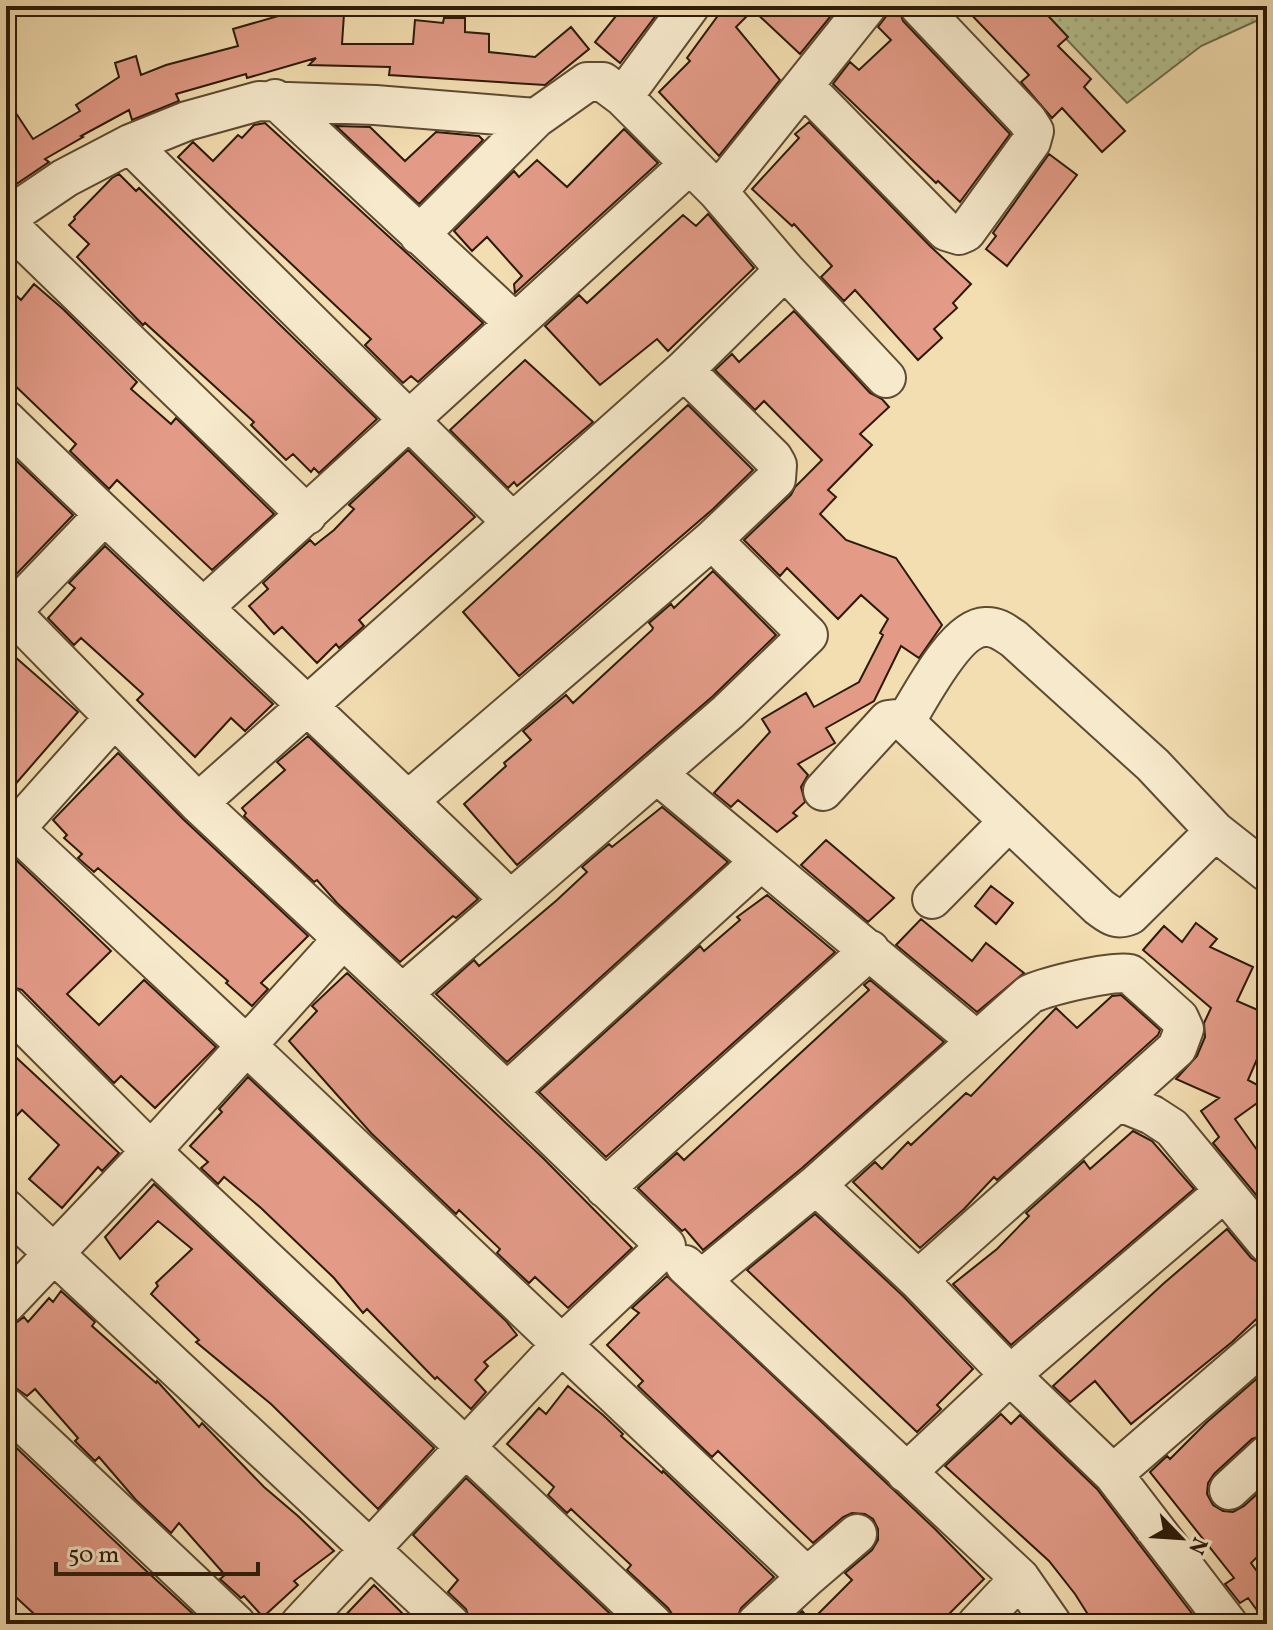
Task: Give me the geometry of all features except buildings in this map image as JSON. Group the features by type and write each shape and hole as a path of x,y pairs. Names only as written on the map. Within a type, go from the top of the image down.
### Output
{"street":[{"path":"623,97 690,6"},
{"path":"718,192 867,6"},
{"path":"804,86 946,231 959,235 966,232 1031,142 1034,131 919,6"},
{"path":"419,235 536,118 587,82 603,82 623,97 718,192 785,270 886,378"},
{"path":"307,515 6,221 65,178 130,144 187,121 259,101 275,99 536,118"},
{"path":"275,99 515,323"},
{"path":"130,144 512,522"},
{"path":"204,607 690,164"},
{"path":"198,803 684,370 785,270"},
{"path":"409,800 712,540 776,479 777,465 773,458 684,370"},
{"path":"6,420 409,800 510,900"},
{"path":"104,515 8,612 198,803 1020,1578 1052,1624"},
{"path":"402,994 658,775 808,635 712,540"},
{"path":"905,722 952,649 973,630 984,626 997,628 1014,639 1153,765 1215,831 1267,872"},
{"path":"114,718 10,834 246,1045 807,1577"},
{"path":"823,791 888,720 905,722 1099,907 1121,919 1130,915 1215,831"},
{"path":"658,775 977,1041"},
{"path":"932,899 1009,821"},
{"path":"507,1092 761,861"},
{"path":"6,1304 151,1151 342,940"},
{"path":"605,1188 870,950"},
{"path":"701,1280 816,1185 1030,994 1044,988 1122,972 1130,974 1179,1018 1184,1029 1177,1048 918,1280"},
{"path":"6,1006 151,1151 653,1624"},
{"path":"1118,1101 1152,1115 1172,1128 1267,1243"},
{"path":"816,1185 918,1280 1010,1375 1113,1474 1228,1624"},
{"path":"906,1473 1010,1375 1224,1192"},
{"path":"6,1209 450,1624"},
{"path":"300,1624 561,1345 666,1246"},
{"path":"1113,1474 1267,1341"},
{"path":"6,1407 236,1624"},
{"path":"1229,1490 1267,1455"},
{"path":"756,1624 857,1534"},
{"path":"977,1624 1020,1578"}],"green space":[{"path":"1035,6 1267,6 1267,16 1201,46 1127,103"}]}
